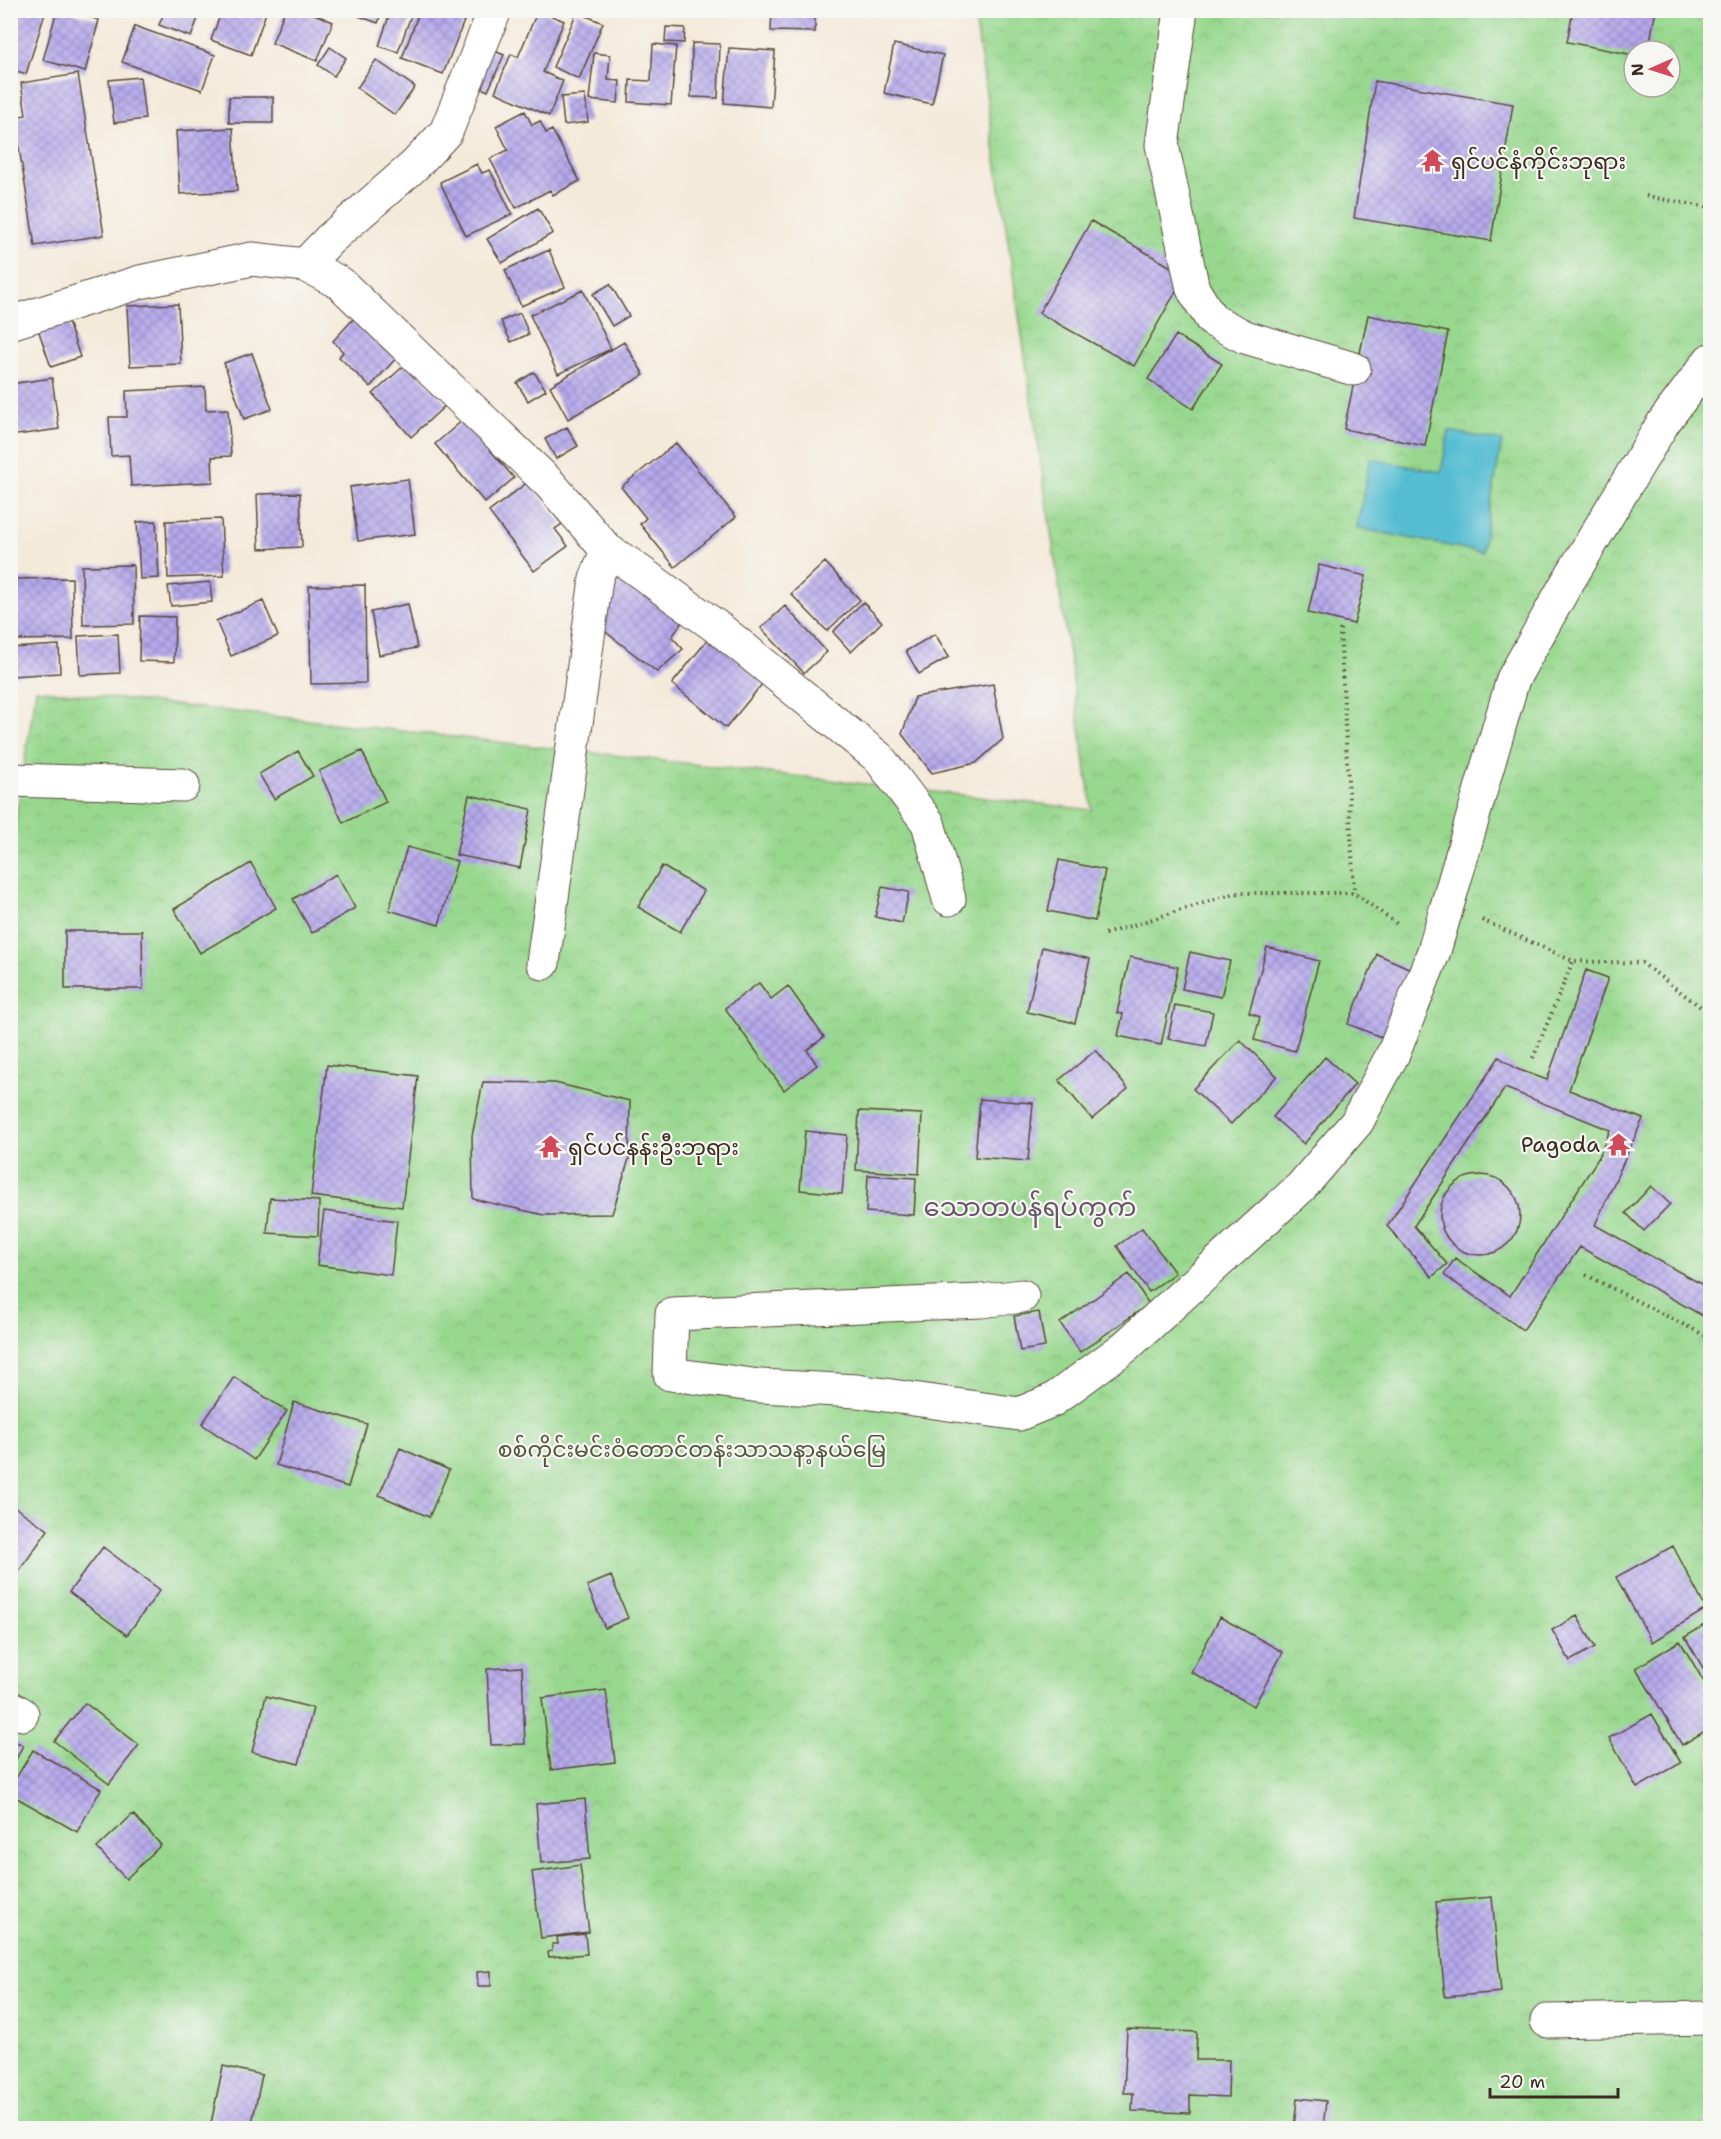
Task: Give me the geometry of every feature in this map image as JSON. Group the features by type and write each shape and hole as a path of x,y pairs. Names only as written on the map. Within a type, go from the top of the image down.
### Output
{"street":[{"path":"305,265 330,239 414,166 446,132 495,10"},
{"path":"1181,10 1162,145 1193,289 1212,320 1245,338 1354,369"},
{"path":"10,323 140,282 252,259 305,265 340,283 549,483 607,550 721,630 879,758 928,823 949,900"},
{"path":"1022,1296 981,1301 672,1314 670,1374 760,1386 857,1391 1019,1414 1053,1400 1125,1347 1301,1187 1357,1122 1394,1052 1434,951 1513,679 1564,588 1663,423 1710,360"},
{"path":"543,963 596,579 607,550"},
{"path":"10,780 183,784"},
{"path":"1547,2021 1710,2018"}],"path":[{"path":"1646,196 1710,208"},
{"path":"1340,629 1354,893"},
{"path":"1105,934 1235,893 1354,893 1434,951 1481,919 1573,961 1642,963 1710,1014"},
{"path":"1533,1058 1573,961"},
{"path":"1586,1275 1710,1338"}],"green space":[{"name":"စစ်ကိုင်းမင်းဝံတောင်တန်းသာသနာ့နယ်မြေ","path":"974,11 1710,11 1710,2128 11,2128 10,856 36,689 1092,810"}],"water":[{"path":"1449,431 1502,441 1482,552 1357,528 1370,459 1441,472"}],"building":[{"path":"10,10 46,10 26,74 10,69"},
{"path":"57,10 65,10 99,20 85,72 43,60"},
{"path":"165,10 201,10 191,37 159,25"},
{"path":"222,10 267,10 251,55 211,40"},
{"path":"285,10 305,10 333,22 317,61 272,43"},
{"path":"342,10 382,10 378,23"},
{"path":"391,10 413,10 398,52 379,46"},
{"path":"420,10 438,10 464,21 443,74 402,58"},
{"path":"538,10 564,21 543,72 563,81 549,116 495,92 511,54 518,57"},
{"path":"772,10 815,10 815,32 771,31"},
{"path":"1573,10 1656,10 1650,39 1622,39 1622,53 1567,42"},
{"path":"577,12 603,23 579,79 553,67"},
{"path":"135,26 215,55 202,90 122,62"},
{"path":"666,27 685,28 684,43 665,42"},
{"path":"692,43 720,44 718,98 691,97"},
{"path":"653,44 676,46 671,105 629,102 630,80 651,81"},
{"path":"894,44 943,55 932,104 884,93"},
{"path":"330,47 346,58 334,76 318,65"},
{"path":"729,48 775,51 771,107 724,103"},
{"path":"490,49 504,55 488,91 474,85"},
{"path":"594,53 610,55 608,80 620,81 618,103 589,100"},
{"path":"376,60 415,87 395,115 357,88"},
{"path":"78,74 104,235 35,246 14,117 26,115 21,83"},
{"path":"140,77 145,119 114,123 109,80"},
{"name":"ရှင်ပင်နံကိုင်းဘုရား","path":"1375,81 1513,104 1491,241 1354,218"},
{"path":"585,95 588,122 564,125 561,97"},
{"path":"229,97 273,97 273,123 229,123"},
{"path":"10,102 16,103 11,121 10,121"},
{"path":"525,111 532,125 540,121 546,133 552,130 580,181 553,195 550,190 516,208 490,159 508,150 496,126"},
{"path":"233,128 237,191 180,194 176,131"},
{"path":"477,164 482,173 490,170 512,214 466,236 440,182"},
{"path":"538,208 553,233 502,263 487,239"},
{"path":"1091,221 1185,275 1134,366 1039,313"},
{"path":"549,250 565,287 521,306 505,270"},
{"path":"610,284 629,316 612,326 593,294"},
{"path":"583,290 611,349 558,374 530,315"},
{"path":"178,304 181,364 130,366 127,306"},
{"path":"520,313 529,334 511,342 501,321"},
{"path":"357,315 399,355 370,387 339,357 343,352 333,341"},
{"path":"1368,315 1448,332 1425,446 1344,429"},
{"path":"67,319 80,357 51,367 38,329"},
{"path":"1176,335 1222,364 1193,409 1148,379"},
{"path":"624,342 644,375 568,419 550,386"},
{"path":"252,353 272,409 244,419 224,363"},
{"path":"408,362 447,404 411,437 373,394"},
{"path":"534,372 546,390 528,401 517,383"},
{"path":"52,378 59,429 10,436 10,384"},
{"path":"205,387 206,410 228,409 231,456 212,457 213,482 131,486 129,455 111,456 109,417 127,417 126,391"},
{"path":"464,419 514,478 485,503 435,444"},
{"path":"567,427 578,446 556,459 545,439"},
{"path":"676,443 736,517 675,567 640,524 646,518 621,487"},
{"path":"408,479 415,534 358,541 350,487"},
{"path":"529,481 562,524 555,529 568,546 534,571 489,512"},
{"path":"300,493 302,547 259,549 257,494"},
{"path":"221,519 224,576 168,578 166,521"},
{"path":"156,521 159,578 140,579 137,522"},
{"path":"611,559 682,622 672,637 683,649 657,672 593,622"},
{"path":"825,562 860,600 827,631 791,594"},
{"path":"133,565 134,624 83,625 82,566"},
{"path":"1319,565 1366,576 1354,624 1308,613"},
{"path":"72,578 73,639 13,640 13,579"},
{"path":"210,582 212,602 171,606 168,586"},
{"path":"365,585 366,683 311,684 309,586"},
{"path":"263,601 278,636 231,656 216,621"},
{"path":"863,602 882,622 851,652 833,632"},
{"path":"408,604 417,648 379,655 371,612"},
{"path":"785,606 827,652 804,673 761,628"},
{"path":"140,616 175,617 174,662 139,661"},
{"path":"713,633 767,678 726,728 672,684"},
{"path":"118,634 120,673 80,675 78,636"},
{"path":"935,634 949,657 919,674 906,651"},
{"path":"59,645 60,673 10,676 10,648"},
{"path":"993,684 1003,739 976,763 932,773 902,734 915,697"},
{"path":"298,751 313,776 274,799 259,774"},
{"path":"362,751 386,802 343,823 319,771"},
{"path":"469,795 531,809 520,868 456,855"},
{"path":"407,847 457,861 439,925 389,910"},
{"path":"1059,860 1105,870 1095,921 1048,911"},
{"path":"251,863 276,908 200,953 174,909"},
{"path":"662,866 704,891 680,932 638,907"},
{"path":"336,874 355,908 312,933 293,899"},
{"path":"882,887 909,892 902,923 875,917"},
{"path":"65,931 142,931 143,989 65,989"},
{"path":"1042,947 1090,959 1075,1023 1027,1012"},
{"path":"1267,947 1319,961 1295,1051 1254,1040 1260,1017 1249,1013"},
{"path":"1190,952 1230,961 1221,997 1182,989"},
{"path":"1377,954 1420,973 1391,1041 1348,1024"},
{"path":"1130,957 1178,967 1161,1045 1118,1036 1123,1014 1117,1013"},
{"name":"Pagoda","path":"1586,970 1608,978 1569,1090 1643,1119 1595,1225 1710,1289 1710,1320 1580,1247 1523,1330 1444,1275 1455,1258 1510,1296 1599,1157 1610,1130 1505,1088 1414,1226 1447,1264 1432,1277 1387,1226 1499,1057 1517,1069 1547,1080"},
{"path":"759,983 771,999 788,986 824,1037 807,1050 817,1065 784,1090 725,1008"},
{"path":"1175,1005 1213,1012 1206,1046 1168,1039"},
{"path":"1240,1040 1277,1076 1231,1124 1193,1089"},
{"path":"1096,1050 1128,1089 1092,1119 1059,1080"},
{"path":"1325,1057 1355,1084 1304,1144 1273,1117"},
{"path":"327,1065 418,1076 402,1207 311,1196"},
{"name":"ရှင်ပင်နန်းဦးဘုရား","path":"483,1082 555,1083 630,1101 629,1159 612,1214 544,1215 473,1199 472,1136"},
{"path":"980,1099 1033,1103 1028,1161 975,1157"},
{"path":"859,1111 922,1114 919,1174 856,1170"},
{"path":"805,1131 847,1135 842,1194 800,1190"},
{"path":"868,1175 916,1178 914,1215 866,1212"},
{"name":"Pagoda","path":"1480,1175 1495,1178 1508,1187 1517,1200 1520,1215 1517,1230 1508,1243 1495,1252 1480,1255 1465,1252 1452,1243 1443,1230 1440,1215 1443,1200 1452,1187 1465,1178"},
{"path":"1651,1186 1670,1204 1644,1231 1626,1213"},
{"path":"270,1198 319,1201 318,1236 267,1233"},
{"path":"324,1211 397,1221 391,1275 317,1265"},
{"path":"1142,1228 1175,1273 1149,1292 1117,1246"},
{"path":"1129,1274 1149,1304 1080,1352 1060,1323"},
{"path":"1039,1312 1045,1347 1020,1351 1014,1316"},
{"path":"234,1377 287,1411 254,1460 202,1424"},
{"path":"294,1402 367,1424 348,1487 276,1465"},
{"path":"400,1448 449,1470 429,1517 379,1495"},
{"path":"10,1504 48,1530 10,1584"},
{"path":"1673,1546 1706,1609 1652,1642 1616,1577"},
{"path":"103,1547 160,1590 127,1635 69,1592"},
{"path":"611,1576 628,1618 605,1628 587,1586"},
{"path":"1577,1616 1595,1647 1570,1661 1552,1630"},
{"path":"1220,1617 1283,1652 1254,1706 1191,1672"},
{"path":"1710,1622 1710,1680 1685,1637"},
{"path":"1680,1641 1710,1692 1710,1728 1682,1745 1636,1668"},
{"path":"522,1667 525,1744 491,1745 487,1669"},
{"path":"606,1690 615,1762 551,1770 542,1698"},
{"path":"266,1696 313,1708 299,1764 252,1752"},
{"path":"85,1703 139,1745 109,1784 54,1741"},
{"path":"1652,1714 1681,1763 1637,1788 1609,1738"},
{"path":"10,1739 23,1745 10,1772"},
{"path":"33,1750 101,1789 77,1832 10,1794 10,1788"},
{"path":"585,1799 590,1859 541,1863 536,1804"},
{"path":"133,1814 161,1845 126,1879 97,1848"},
{"path":"580,1865 589,1932 541,1938 532,1872"},
{"path":"1492,1897 1501,1992 1445,1997 1436,1902"},
{"path":"585,1934 587,1954 549,1957 548,1952 552,1951 552,1944 558,1944 557,1937"},
{"path":"491,1971 491,1986 478,1986 477,1972"},
{"path":"1127,2029 1197,2032 1196,2060 1229,2060 1228,2097 1190,2095 1190,2113 1132,2111 1133,2093 1124,2093"},
{"path":"223,2066 262,2075 251,2128 210,2128"},
{"path":"1297,2098 1326,2101 1323,2128 1294,2128"}],"place":[{"name":"ရှင်ပင်နံကိုင်းဘုရား","path":"1433,161"},
{"name":"Pagoda","path":"1618,1144"},
{"name":"ရှင်ပင်နန်းဦးဘုရား","path":"550,1147"}],"district":[{"name":"သောတပန်ရပ်ကွက်","path":"1030,1207"}]}
